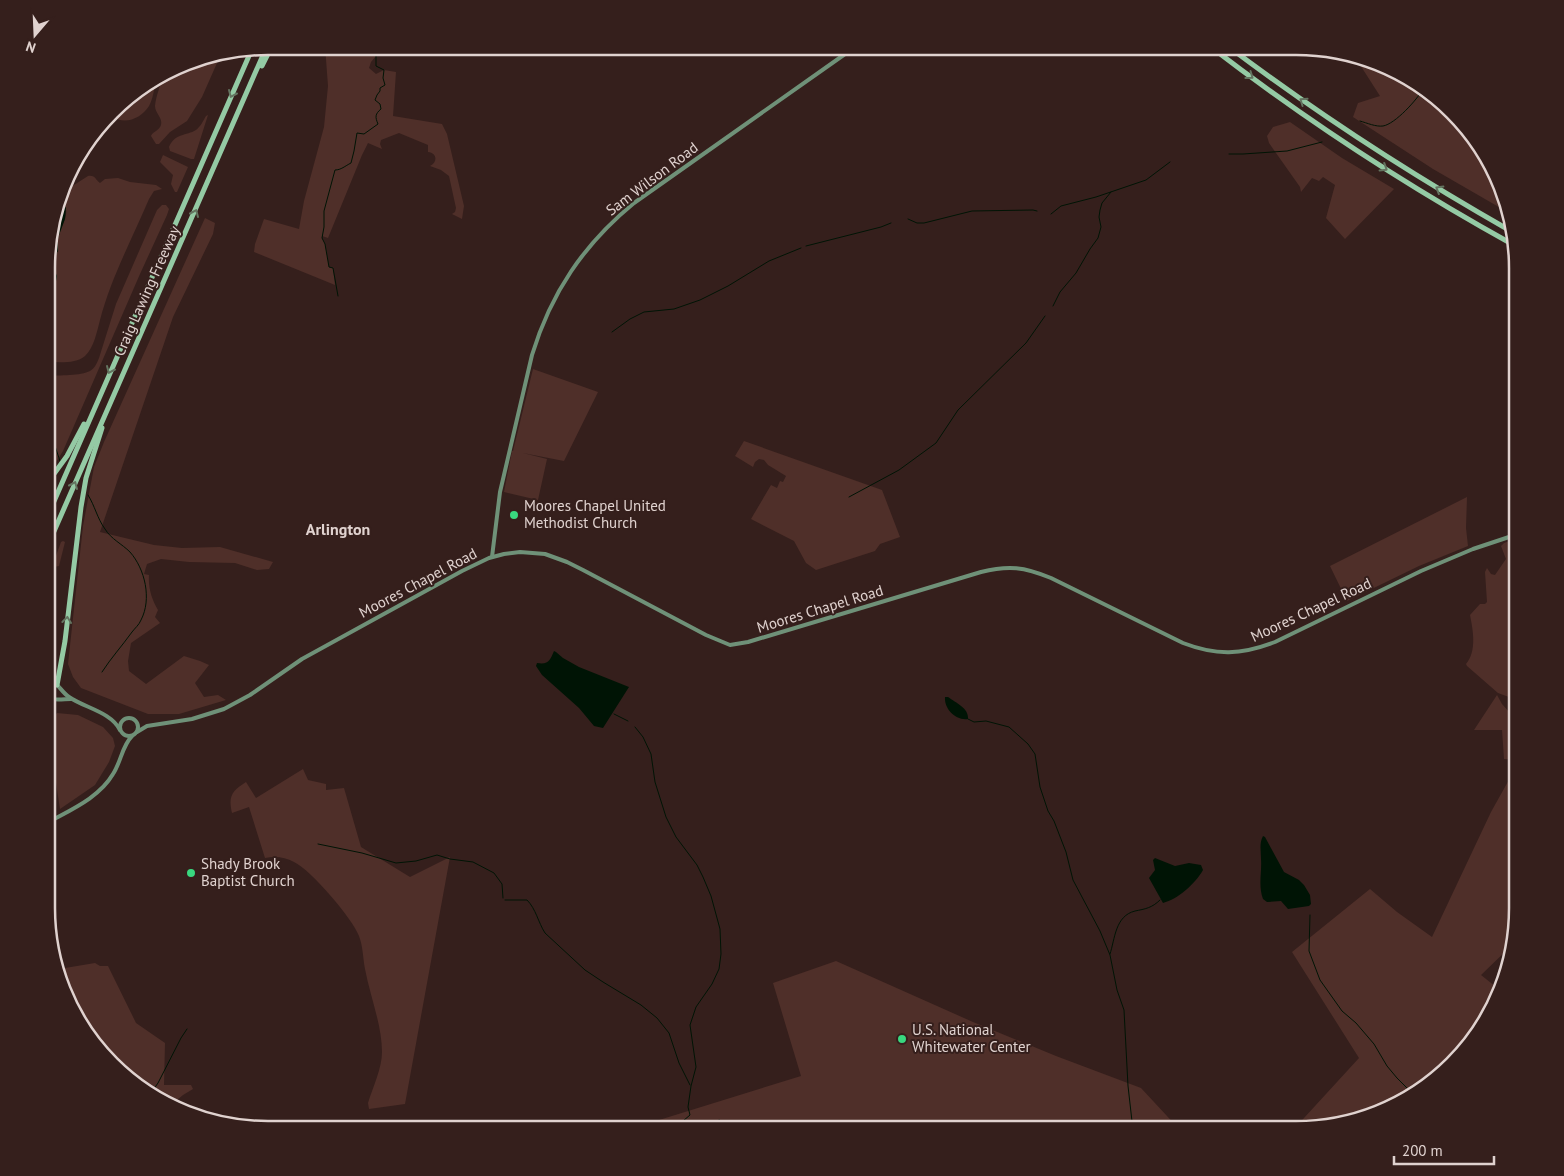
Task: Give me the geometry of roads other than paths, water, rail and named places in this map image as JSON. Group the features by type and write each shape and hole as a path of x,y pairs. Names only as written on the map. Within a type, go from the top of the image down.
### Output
{"highway":[{"name":"Craig Lawing Freeway","path":"55,529 263,55"},
{"path":"244,102 268,55"},
{"path":"1221,55 1297,110 1376,162 1431,197 1507,241"},
{"path":"1240,55 1348,132 1438,189 1505,228"},
{"name":"Craig Lawing Freeway","path":"55,498 96,401 249,56"},
{"path":"55,472 66,456 96,401"},
{"path":"59,687 84,488 92,457 112,402"}],"main road":[{"name":"Sam Wilson Road","path":"492,557 500,492 532,355 550,306 573,267 600,234 628,208 842,55"},
{"name":"Moores Chapel Road","path":"136,732 147,726 192,719 224,709 250,695 305,658 462,571 492,557 520,552 540,553 554,557 583,570 720,642 734,645 764,638 981,572 1016,567 1051,578 1183,643 1204,650 1229,653 1253,650 1275,642 1421,571 1471,550 1509,537"},
{"path":"55,685 71,699 110,718 116,723 125,739 126,745"},
{"path":"55,697 60,694 59,687"},
{"path":"55,700 71,699"},
{"path":"110,718 130,718 147,726"},
{"path":"120,731 120,724 124,719"},
{"path":"55,818 88,799 102,788 112,776 126,745 136,732 138,726 135,721"},
{"path":"120,731 126,736 132,736"}],"waterway":[{"path":"338,296 333,268 329,267 325,244 322,238 324,211 335,170 351,163 357,133 364,134 378,124 376,116 381,109 380,104 375,100 380,88 385,85 383,78 384,70 376,66 376,55"},
{"path":"1360,121 1377,126 1388,124 1405,111 1419,94"},
{"path":"1229,154 1287,151 1322,142"},
{"path":"1051,214 1061,206 1096,197 1146,180 1170,162"},
{"path":"1053,306 1060,292 1076,273 1098,238 1101,227 1100,210 1102,203 1111,192"},
{"path":"908,219 917,223 924,223 972,211 1037,211"},
{"path":"806,246 891,223"},
{"path":"612,332 644,312 674,309 700,300 728,286 769,261 801,248"},
{"path":"849,497 899,470 936,443 958,410 1026,343 1045,316"},
{"path":"55,446 60,461"},
{"path":"88,495 107,533 130,552 140,567 146,594 146,603 140,622 102,672"},
{"path":"614,714 628,721"},
{"path":"968,719 974,722 986,721 1009,727 1028,744 1035,754 1040,787 1066,852 1073,880 1100,931 1110,955 1117,990 1124,1010 1132,1121"},
{"path":"635,727 643,737 651,754 655,782 666,817 676,837 697,865 703,877 711,896 720,929 721,954 719,969 712,984 696,1007 690,1025 696,1067 688,1107 690,1115 683,1121"},
{"path":"318,844 362,853 396,863 416,861 437,855 473,862 494,873 502,884 503,898"},
{"path":"505,900 527,900 533,907 545,933 585,970 641,1005 657,1018 669,1033 679,1063 690,1085"},
{"path":"1110,954 1117,929 1123,918 1135,911 1145,909 1160,900"},
{"path":"1310,915 1309,951 1320,980 1342,1011 1356,1023 1374,1044 1387,1066 1408,1089"},
{"path":"155,1088 187,1029"},
{"path":"718,1121 722,1121"}],"place":[{"name":"Moores Chapel United Methodist Church","path":"514,515"},
{"name":"Shady Brook Baptist Church","path":"191,873"},
{"name":"U.S. National Whitewater Center","path":"902,1039"}],"district":[{"name":"Arlington","path":"338,529"}]}
